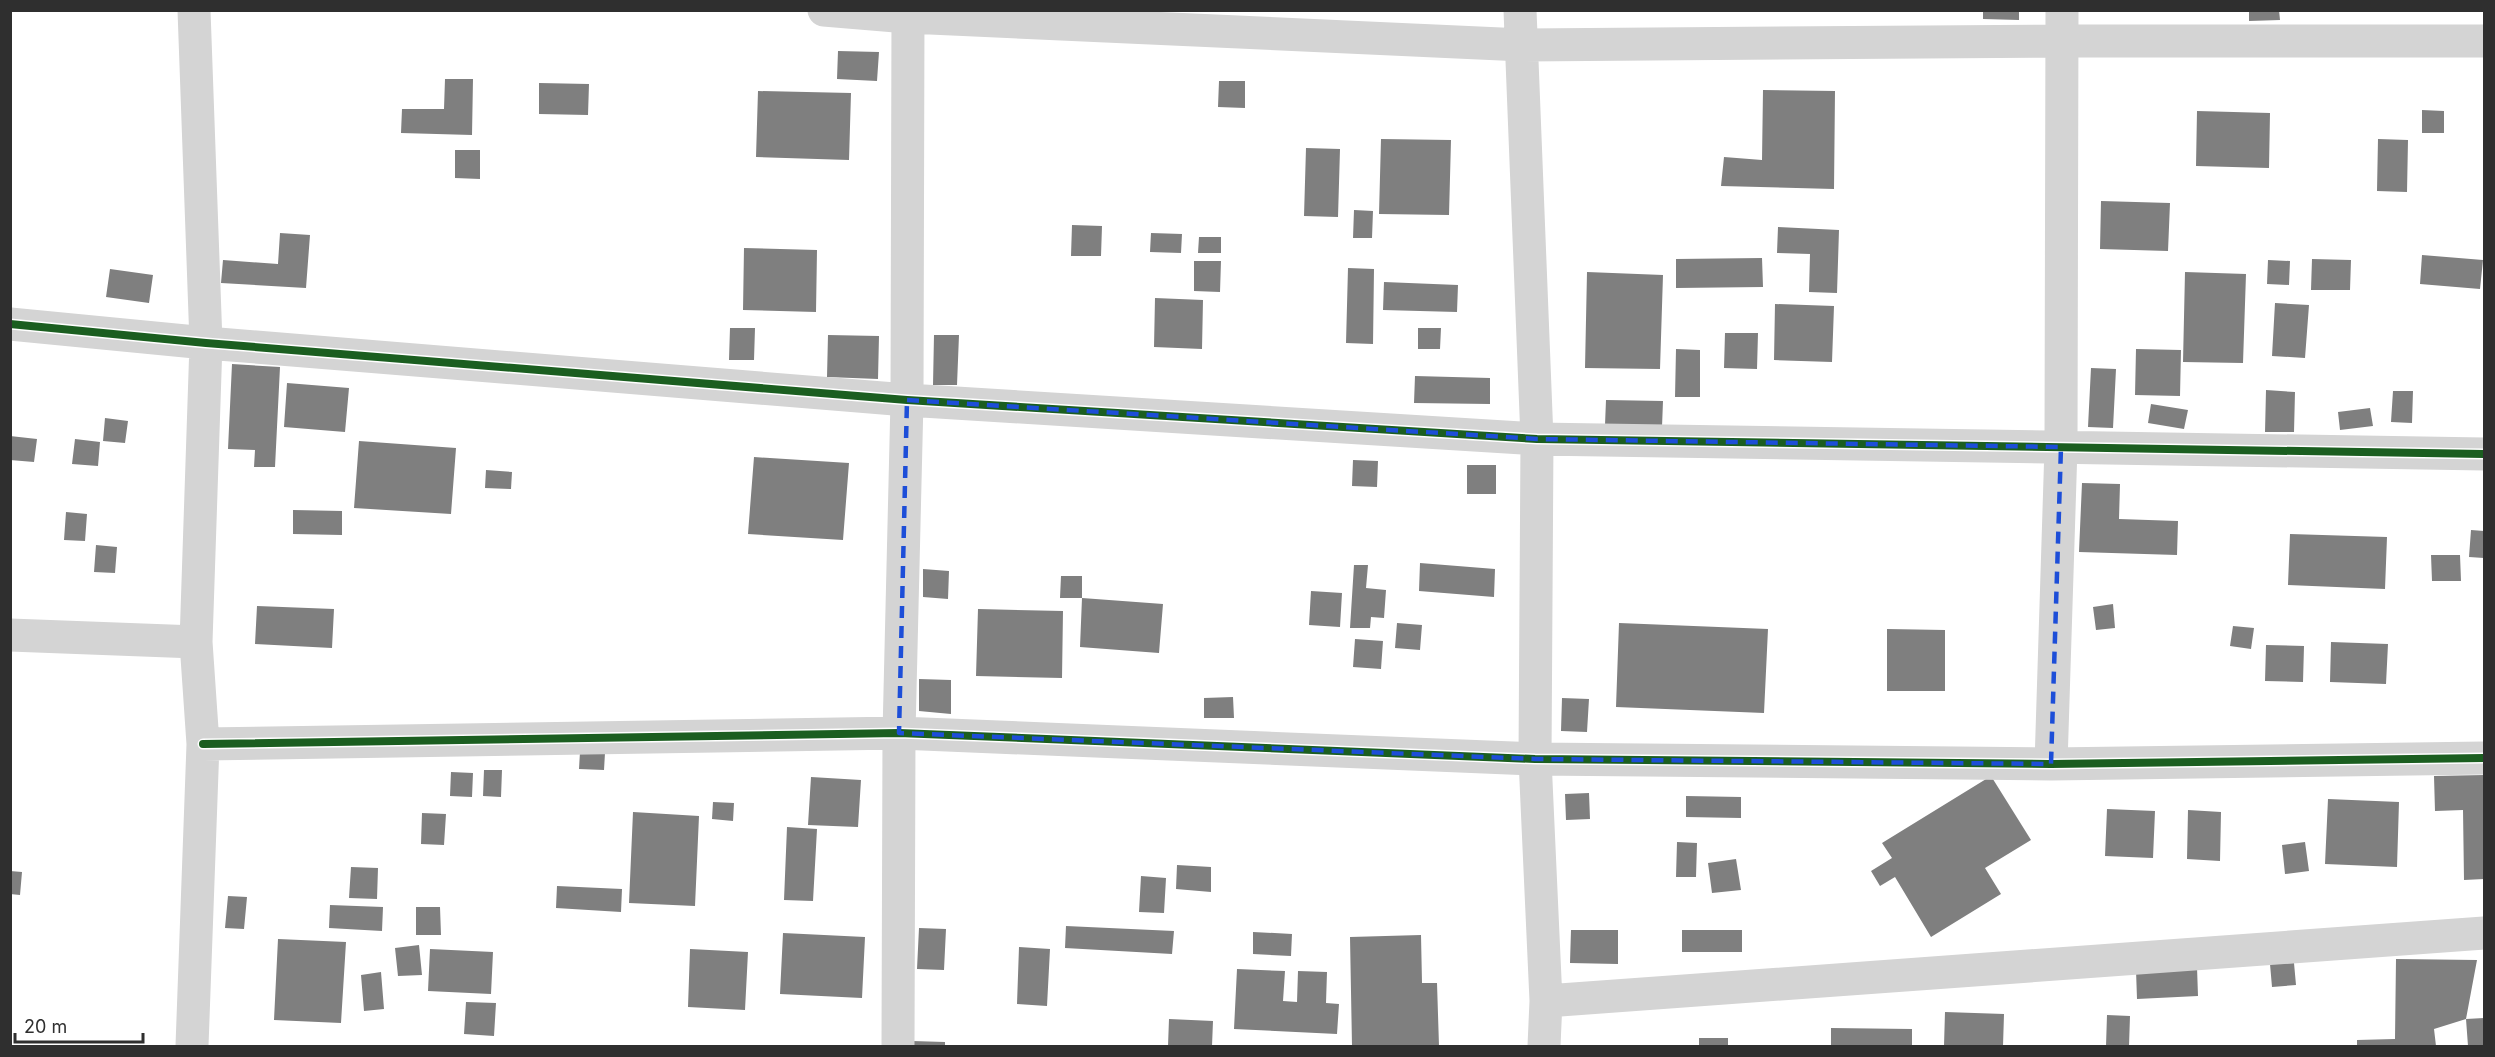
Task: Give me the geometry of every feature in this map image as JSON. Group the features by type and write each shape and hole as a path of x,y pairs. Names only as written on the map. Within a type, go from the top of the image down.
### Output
{"street":[{"path":"192,1047 203,744 196,642 206,343 194,10"},
{"path":"824,10 1523,45 2062,26 2484,41"},
{"path":"1520,10 1537,439 1535,759 1546,1001 1544,1047"},
{"path":"898,1047 898,734 907,400 908,14"},
{"path":"2051,764 2061,447 2062,26"},
{"path":"10,324 206,343 907,400 1537,439 2484,454"},
{"path":"10,635 196,642"},
{"path":"203,744 898,734 1535,759 2051,764 2484,758"},
{"path":"1546,1001 2484,933"}],"highlighted area":[{"path":"907,400 1537,439 2061,447 2051,764 1535,759 899,733"}],"building":[{"path":"1983,10 2019,10 2019,20 1983,19"},
{"path":"2249,10 2279,10 2280,20 2249,21"},
{"path":"838,51 879,52 877,81 837,79"},
{"path":"445,79 473,79 472,135 401,133 402,109 444,109"},
{"path":"1219,81 1245,81 1245,108 1218,107"},
{"path":"539,83 589,84 588,115 539,114"},
{"path":"1763,90 1835,91 1834,189 1721,186 1724,157 1762,160"},
{"path":"758,91 851,93 849,160 756,157"},
{"path":"2422,110 2444,111 2444,133 2422,133"},
{"path":"2197,111 2270,113 2269,168 2196,166"},
{"path":"1381,139 1451,140 1449,215 1379,214"},
{"path":"2378,139 2408,140 2407,192 2377,191"},
{"path":"1306,148 1340,149 1338,217 1304,216"},
{"path":"455,150 480,150 480,179 455,178"},
{"path":"2101,201 2170,203 2168,251 2100,249"},
{"path":"1354,210 1373,211 1372,238 1353,238"},
{"path":"1072,225 1102,226 1101,256 1071,256"},
{"path":"1778,227 1839,230 1837,293 1809,292 1810,254 1777,253"},
{"path":"280,233 310,235 306,288 221,283 223,260 278,264"},
{"path":"1151,233 1182,234 1181,253 1150,252"},
{"path":"1199,237 1221,237 1221,253 1198,253"},
{"path":"744,248 817,250 816,312 743,310"},
{"path":"2422,255 2483,260 2480,289 2420,284"},
{"path":"1762,258 1763,287 1676,288 1676,259"},
{"path":"2312,259 2351,260 2350,290 2311,290"},
{"path":"2268,260 2290,261 2289,285 2267,284"},
{"path":"1194,261 1221,261 1220,292 1194,291"},
{"path":"1348,268 1374,269 1373,344 1346,343"},
{"path":"110,269 153,275 149,303 106,297"},
{"path":"1587,272 1663,275 1660,369 1585,368"},
{"path":"2185,272 2246,274 2243,363 2183,362"},
{"path":"1384,282 1458,285 1457,312 1383,310"},
{"path":"1155,298 1203,300 1202,349 1154,347"},
{"path":"2275,303 2309,305 2305,358 2272,356"},
{"path":"1775,304 1834,306 1832,362 1774,360"},
{"path":"730,328 755,328 754,360 729,360"},
{"path":"1418,328 1441,328 1440,349 1418,349"},
{"path":"1725,333 1758,333 1757,369 1724,368"},
{"path":"828,335 879,336 878,379 827,377"},
{"path":"934,335 959,335 957,385 933,385"},
{"path":"1676,349 1700,350 1700,397 1675,397"},
{"path":"2136,349 2181,350 2180,396 2135,395"},
{"path":"232,364 280,367 275,467 254,467 255,450 228,449"},
{"path":"2091,368 2116,369 2113,428 2088,427"},
{"path":"1415,376 1490,378 1490,404 1414,403"},
{"path":"287,383 349,388 345,432 284,427"},
{"path":"2266,390 2295,392 2294,432 2265,432"},
{"path":"2393,391 2413,391 2412,423 2391,422"},
{"path":"1606,400 1663,401 1662,427 1605,425"},
{"path":"2151,404 2188,410 2184,429 2148,423"},
{"path":"2370,408 2373,426 2340,430 2338,412"},
{"path":"105,418 128,421 125,443 103,441"},
{"path":"10,436 37,439 34,462 10,460"},
{"path":"75,439 100,442 98,466 72,464"},
{"path":"359,441 456,448 451,514 354,508"},
{"path":"754,457 849,463 843,540 748,534"},
{"path":"1353,460 1378,461 1377,487 1352,486"},
{"path":"1467,465 1496,465 1496,494 1467,494"},
{"path":"486,470 512,472 511,489 485,488"},
{"path":"2082,483 2120,484 2119,519 2178,521 2177,555 2079,552"},
{"path":"293,510 342,511 342,535 293,534"},
{"path":"66,512 87,514 85,541 64,540"},
{"path":"2471,530 2484,531 2484,558 2469,557"},
{"path":"2290,534 2387,537 2385,589 2288,585"},
{"path":"96,545 117,547 115,573 94,572"},
{"path":"2431,555 2460,555 2461,581 2432,581"},
{"path":"1420,563 1495,569 1494,597 1419,591"},
{"path":"1354,565 1368,565 1366,588 1386,590 1384,618 1371,617 1370,628 1350,628"},
{"path":"923,569 949,571 948,599 923,597"},
{"path":"1061,576 1082,576 1082,598 1060,598"},
{"path":"1311,591 1342,593 1340,627 1309,625"},
{"path":"1082,598 1163,604 1159,653 1080,647"},
{"path":"2113,604 2115,628 2096,630 2093,607"},
{"path":"257,606 334,609 332,648 255,644"},
{"path":"978,609 1063,611 1062,678 976,676"},
{"path":"1397,623 1422,625 1420,650 1395,648"},
{"path":"1619,623 1768,629 1764,713 1616,707"},
{"path":"2233,626 2254,628 2251,649 2230,646"},
{"path":"1887,629 1945,630 1945,691 1887,691"},
{"path":"1355,639 1383,641 1381,669 1353,667"},
{"path":"2331,642 2388,644 2386,684 2330,682"},
{"path":"2266,645 2304,646 2303,682 2265,681"},
{"path":"919,679 951,680 951,714 919,711"},
{"path":"1233,697 1234,718 1204,718 1204,698"},
{"path":"1562,698 1589,699 1587,732 1561,731"},
{"path":"581,735 606,736 604,770 579,769"},
{"path":"484,770 502,770 501,797 483,796"},
{"path":"451,772 473,773 472,797 450,796"},
{"path":"2484,775 2484,879 2464,880 2463,810 2435,811 2434,776"},
{"path":"1991,776 2031,840 1985,868 2001,894 1931,937 1895,877 1880,886 1871,871 1892,858 1882,843"},
{"path":"811,777 861,780 858,827 808,825"},
{"path":"1589,793 1590,819 1566,820 1565,794"},
{"path":"1686,796 1741,797 1741,818 1686,817"},
{"path":"2328,799 2399,802 2397,867 2325,864"},
{"path":"713,802 734,803 733,821 712,819"},
{"path":"2107,809 2155,811 2153,858 2105,856"},
{"path":"2188,810 2221,812 2220,861 2187,859"},
{"path":"633,812 699,816 695,906 629,903"},
{"path":"422,813 446,814 444,845 421,844"},
{"path":"787,827 817,829 813,901 784,900"},
{"path":"1677,842 1697,843 1696,877 1676,877"},
{"path":"2305,842 2309,871 2285,874 2282,845"},
{"path":"1736,859 1741,890 1712,893 1708,863"},
{"path":"1177,865 1211,867 1211,892 1176,889"},
{"path":"351,867 378,868 377,899 349,898"},
{"path":"10,871 22,872 20,895 10,894"},
{"path":"1141,876 1166,878 1164,913 1139,912"},
{"path":"557,886 622,889 621,912 556,908"},
{"path":"228,896 247,897 244,929 225,928"},
{"path":"330,905 383,907 382,931 329,928"},
{"path":"416,907 440,907 441,935 416,935"},
{"path":"1066,926 1174,931 1172,954 1065,948"},
{"path":"919,928 946,929 944,970 917,969"},
{"path":"1571,930 1618,930 1618,964 1570,963"},
{"path":"1682,930 1742,930 1742,952 1682,952"},
{"path":"1253,932 1292,934 1291,956 1253,954"},
{"path":"783,933 865,937 862,998 780,994"},
{"path":"1421,935 1422,983 1437,983 1439,1046 1352,1046 1350,937"},
{"path":"278,939 346,942 341,1023 274,1020"},
{"path":"419,945 422,975 398,976 395,948"},
{"path":"1019,947 1050,949 1047,1006 1017,1004"},
{"path":"430,949 493,952 491,994 428,991"},
{"path":"690,949 748,952 745,1010 688,1007"},
{"path":"2396,959 2477,960 2466,1019 2434,1029 2436,1046 2357,1046 2357,1040 2395,1039"},
{"path":"2294,963 2296,985 2272,987 2270,964"},
{"path":"2197,967 2198,996 2137,999 2136,970"},
{"path":"1237,969 1285,971 1283,1001 1297,1002 1298,971 1327,972 1326,1003 1339,1004 1337,1034 1234,1029"},
{"path":"381,972 384,1009 364,1011 361,975"},
{"path":"466,1002 496,1003 494,1036 464,1034"},
{"path":"1945,1012 2004,1014 2003,1046 1944,1046"},
{"path":"2107,1015 2130,1016 2129,1046 2106,1046"},
{"path":"2484,1018 2484,1046 2468,1046 2466,1019"},
{"path":"1169,1019 1213,1021 1212,1046 1168,1046"},
{"path":"1831,1028 1912,1029 1912,1046 1831,1046"},
{"path":"1699,1038 1728,1038 1728,1046 1699,1046"},
{"path":"912,1041 945,1042 945,1046 912,1046"}],"cycle path":[{"path":"10,324 206,343 907,400 1537,439 2484,454"},
{"path":"203,744 899,733 1535,759 2051,764 2484,758"}]}
